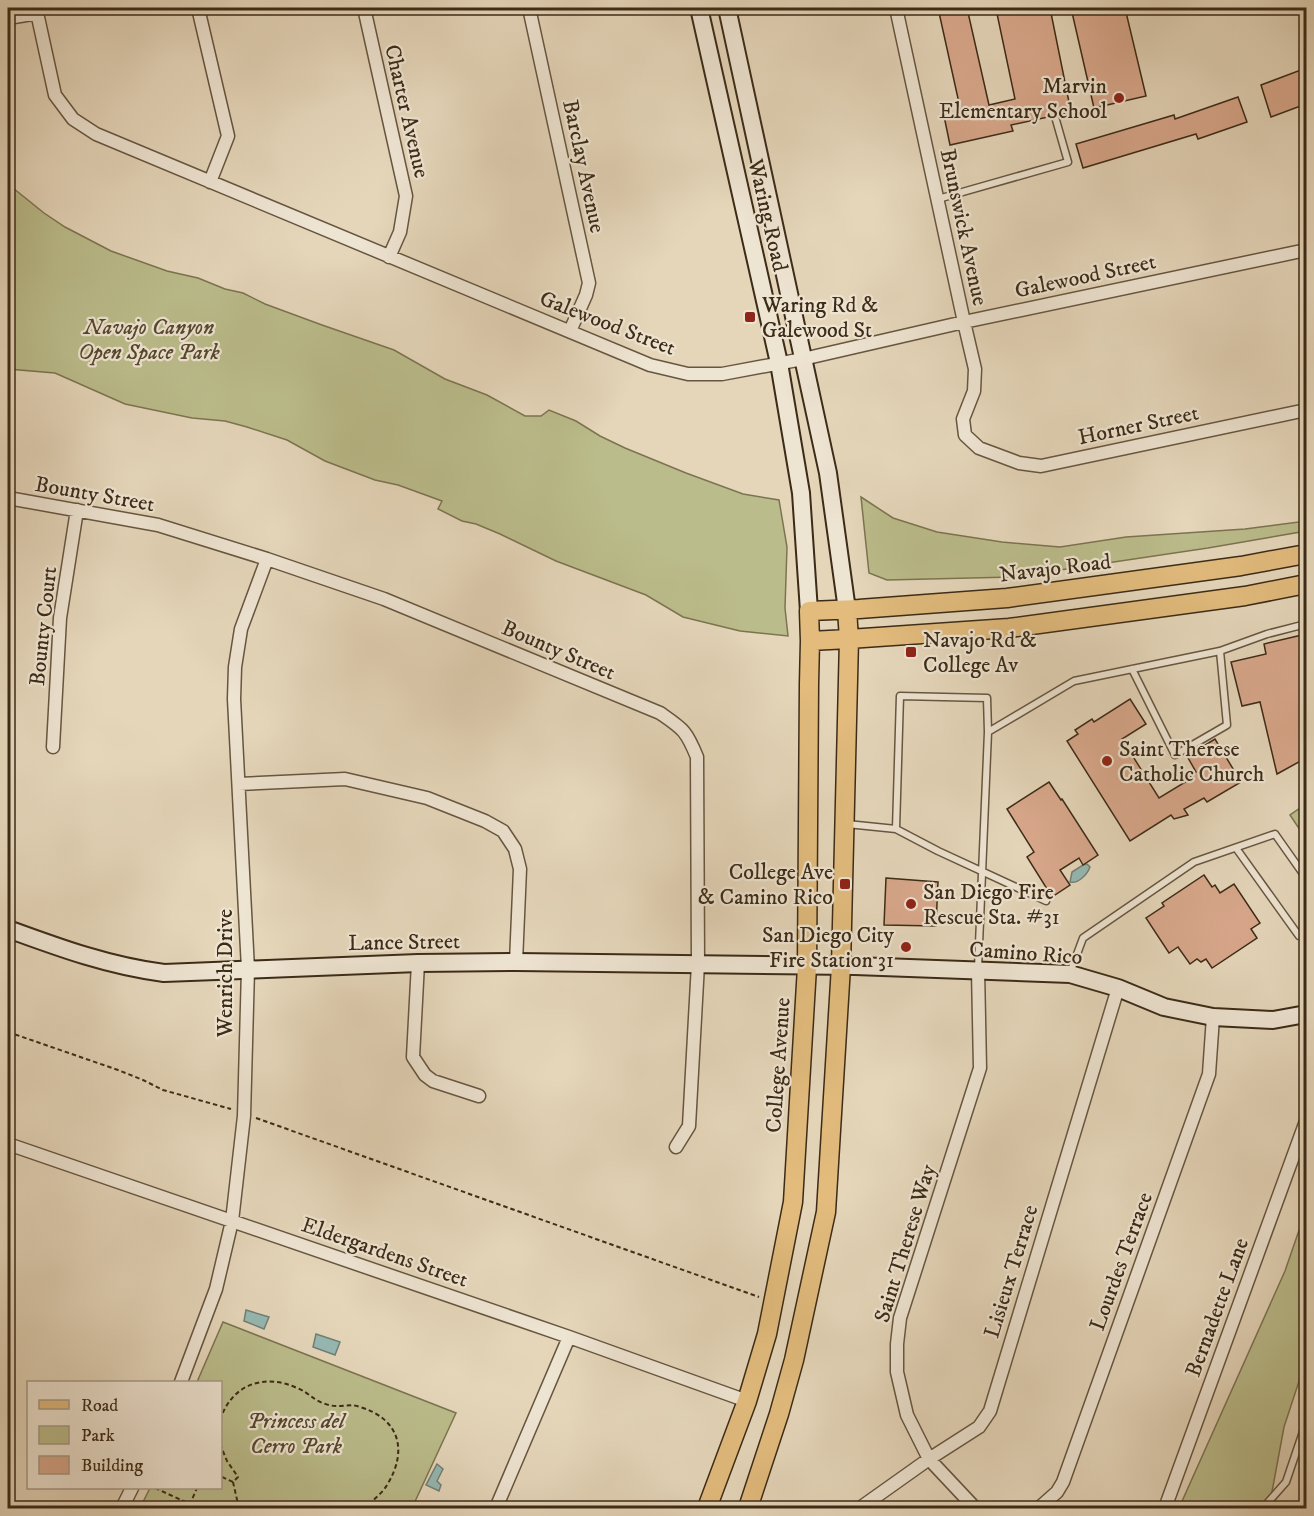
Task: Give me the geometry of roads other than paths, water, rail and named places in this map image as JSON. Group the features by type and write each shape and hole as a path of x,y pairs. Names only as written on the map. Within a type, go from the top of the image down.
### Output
{"main road":[{"name":"Navajo Road","path":"809,611 1007,598 1241,566 1306,554"},
{"path":"810,641 1009,628 1245,596 1306,584"},
{"path":"748,1509 794,1360 826,1212 841,966 849,639 847,610"},
{"name":"College Avenue","path":"707,1509 747,1401 767,1334 793,1202 807,967 809,611"}],"street":[{"path":"198,8 228,136 210,182"},
{"name":"Charter Avenue","path":"364,8 406,196 400,232 389,257"},
{"name":"Barclay Avenue","path":"529,8 589,283 570,331"},
{"name":"Waring Road","path":"699,8 779,363 801,493 809,611"},
{"name":"Waring Road","path":"727,8 828,474 847,610"},
{"name":"Brunswick Avenue","path":"896,8 975,369 974,390 963,419 965,435 979,448"},
{"path":"8,18 37,10"},
{"name":"Galewood Street","path":"37,10 55,95 73,119 96,134 650,365 688,374 722,374 803,359 964,322 1306,250"},
{"name":"Horner Street","path":"979,448 1019,463 1041,466 1306,410"},
{"name":"Bounty Street","path":"8,498 158,525 267,559 384,599 660,713 681,727 689,736 697,757 698,964 689,1126 676,1147"},
{"name":"Bounty Court","path":"53,747 60,618 77,510"},
{"name":"Wenrich Drive","path":"182,1381 216,1289 232,1221 244,1113 248,969 234,699 235,667 242,629 267,559"},
{"path":"239,784 345,779 427,798 485,821 503,831 515,849 520,869 516,962"},
{"name":"Lance Street","path":"8,929 88,958 136,970 164,973 418,963 516,962 807,967"},
{"path":"418,963 413,1057 424,1075 433,1081 479,1096"},
{"name":"Camino Rico","path":"807,967 841,966 1070,974 1118,988 1164,1007 1213,1017 1273,1020 1306,1014"},
{"name":"Saint Therese Way","path":"975,1509 928,1460 907,1414 897,1372 897,1344 900,1318 980,1068 978,970"},
{"name":"Lisieux Terrace","path":"860,1509 979,1427 990,1411 1118,988"},
{"name":"Lourdes Terrace","path":"1039,1509 1057,1492 1063,1482 1209,1074 1213,1017"},
{"name":"Bernadette Lane","path":"1165,1509 1306,1121"},
{"name":"Eldergardens Street","path":"8,1144 569,1337 747,1401"},
{"path":"496,1509 569,1337"},
{"path":"122,1509 132,1489"}],"lane":[{"path":"937,199 1068,162 1056,120"},
{"path":"988,732 1074,681 1220,651 1266,634 1306,624"},
{"path":"1132,669 1174,754 1227,725 1220,651"},
{"path":"896,829 900,696 987,698 988,732 978,970"},
{"path":"844,824 896,829 1046,901"},
{"path":"1070,974 1083,938 1194,862 1275,834 1306,878"},
{"path":"1236,848 1299,936 1306,930"},
{"path":"1263,1509 1286,1482 1306,1423"}],"water":[{"path":"1087,864 1090,867 1084,876 1076,882 1070,882 1072,872"},
{"path":"246,1310 269,1317 264,1329 244,1321"},
{"path":"316,1334 340,1342 335,1355 313,1347"},
{"path":"437,1464 443,1469 437,1481 441,1485 439,1491 426,1485"}],"place":[{"name":"Marvin Elementary School","path":"1119,98"},
{"name":"Waring Rd & Galewood St","path":"750,317"},
{"name":"Navajo Rd & College Av","path":"911,652"},
{"name":"Saint Therese Catholic Church","path":"1107,761"},
{"name":"College Ave & Camino Rico","path":"845,884"},
{"name":"San Diego Fire Rescue Sta. #31","path":"911,904"},
{"name":"San Diego City Fire Station 31","path":"906,947"}],"park label":[{"name":"Navajo Canyon Open Space Park","path":"149,338"},
{"name":"Princess del Cerro Park","path":"296,1432"}]}
